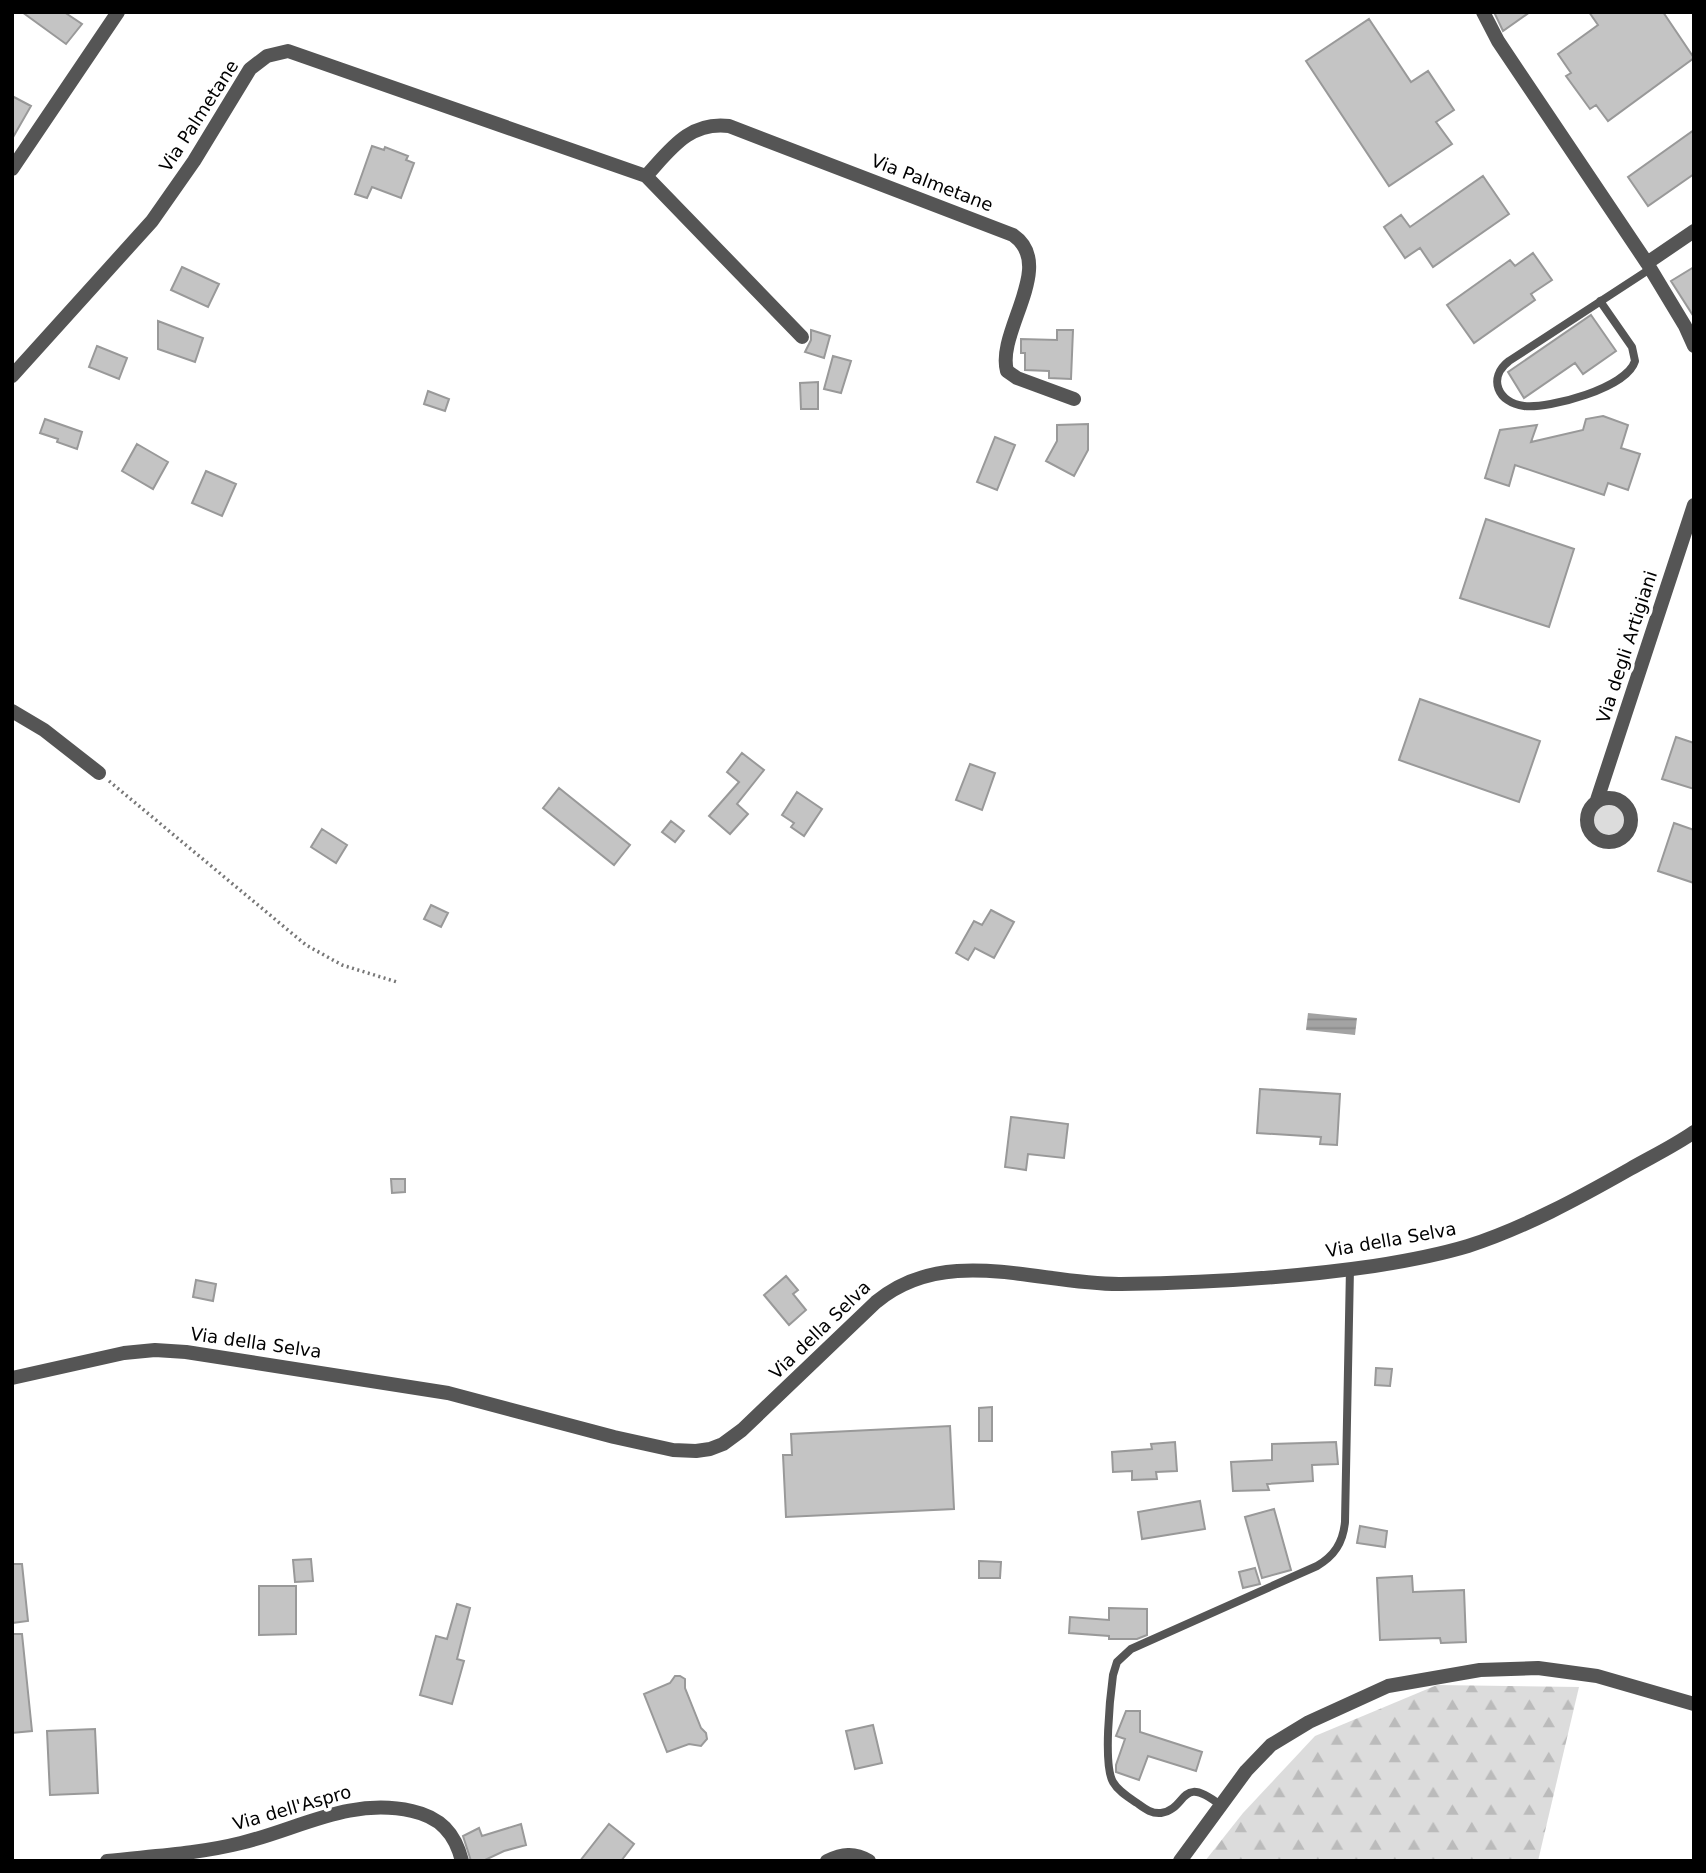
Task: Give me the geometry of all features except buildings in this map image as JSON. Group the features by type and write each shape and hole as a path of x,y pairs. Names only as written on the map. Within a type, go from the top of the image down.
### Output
{"street":[{"path":"12,169 118,12"},
{"path":"1483,12 1498,41 1649,266 1694,346"},
{"name":"Via Palmetane","path":"12,376 144,231 194,161 250,69 273,53 291,52 646,176 803,337"},
{"name":"Via Palmetane","path":"646,176 687,133 703,127 729,126 1013,235 1024,247 1029,267 1005,360 1007,371 1017,378 1074,399"},
{"path":"1649,266 1694,231"},
{"name":"Via degli Artigiani","path":"1597,800 1694,505"},
{"path":"12,711 44,730 99,772"},
{"name":"Via della Selva","path":"12,1378 124,1353 155,1350 186,1352 447,1393 614,1437 673,1450 696,1451 716,1447 735,1435 769,1406 876,1302 896,1287 926,1276 951,1271 998,1272 1118,1284 1237,1279 1420,1258 1489,1239 1603,1184 1694,1132"},
{"path":"1180,1861 1254,1762 1289,1733 1377,1690 1409,1681 1503,1668 1552,1669 1597,1676 1694,1704"},
{"name":"Via dell'Aspro","path":"107,1861 214,1849 253,1840 344,1810 384,1807 416,1812 441,1822 455,1843 462,1861"},
{"path":"827,1861 853,1854 869,1861"}],"lane":[{"path":"1600,302 1632,347 1635,361 1628,373 1608,386 1590,393 1536,405 1522,406 1505,398 1496,381 1496,376 1504,364 1600,302 1649,266"},
{"path":"1220,1805 1209,1796 1195,1792 1184,1796 1171,1809 1156,1813 1145,1809 1114,1785 1108,1765 1112,1675 1117,1662 1131,1649 1317,1566 1337,1549 1345,1522 1350,1268"}],"path":[{"path":"99,772 306,945 342,965 397,982"}],"green space":[{"path":"1608,803 1620,808 1625,820 1620,832 1608,837 1596,832 1591,820 1596,808"},
{"path":"1437,1685 1579,1687 1538,1861 1205,1861 1243,1813 1315,1736"}],"shaded area":[{"path":"1308,1013 1357,1018 1355,1035 1306,1030"}]}
